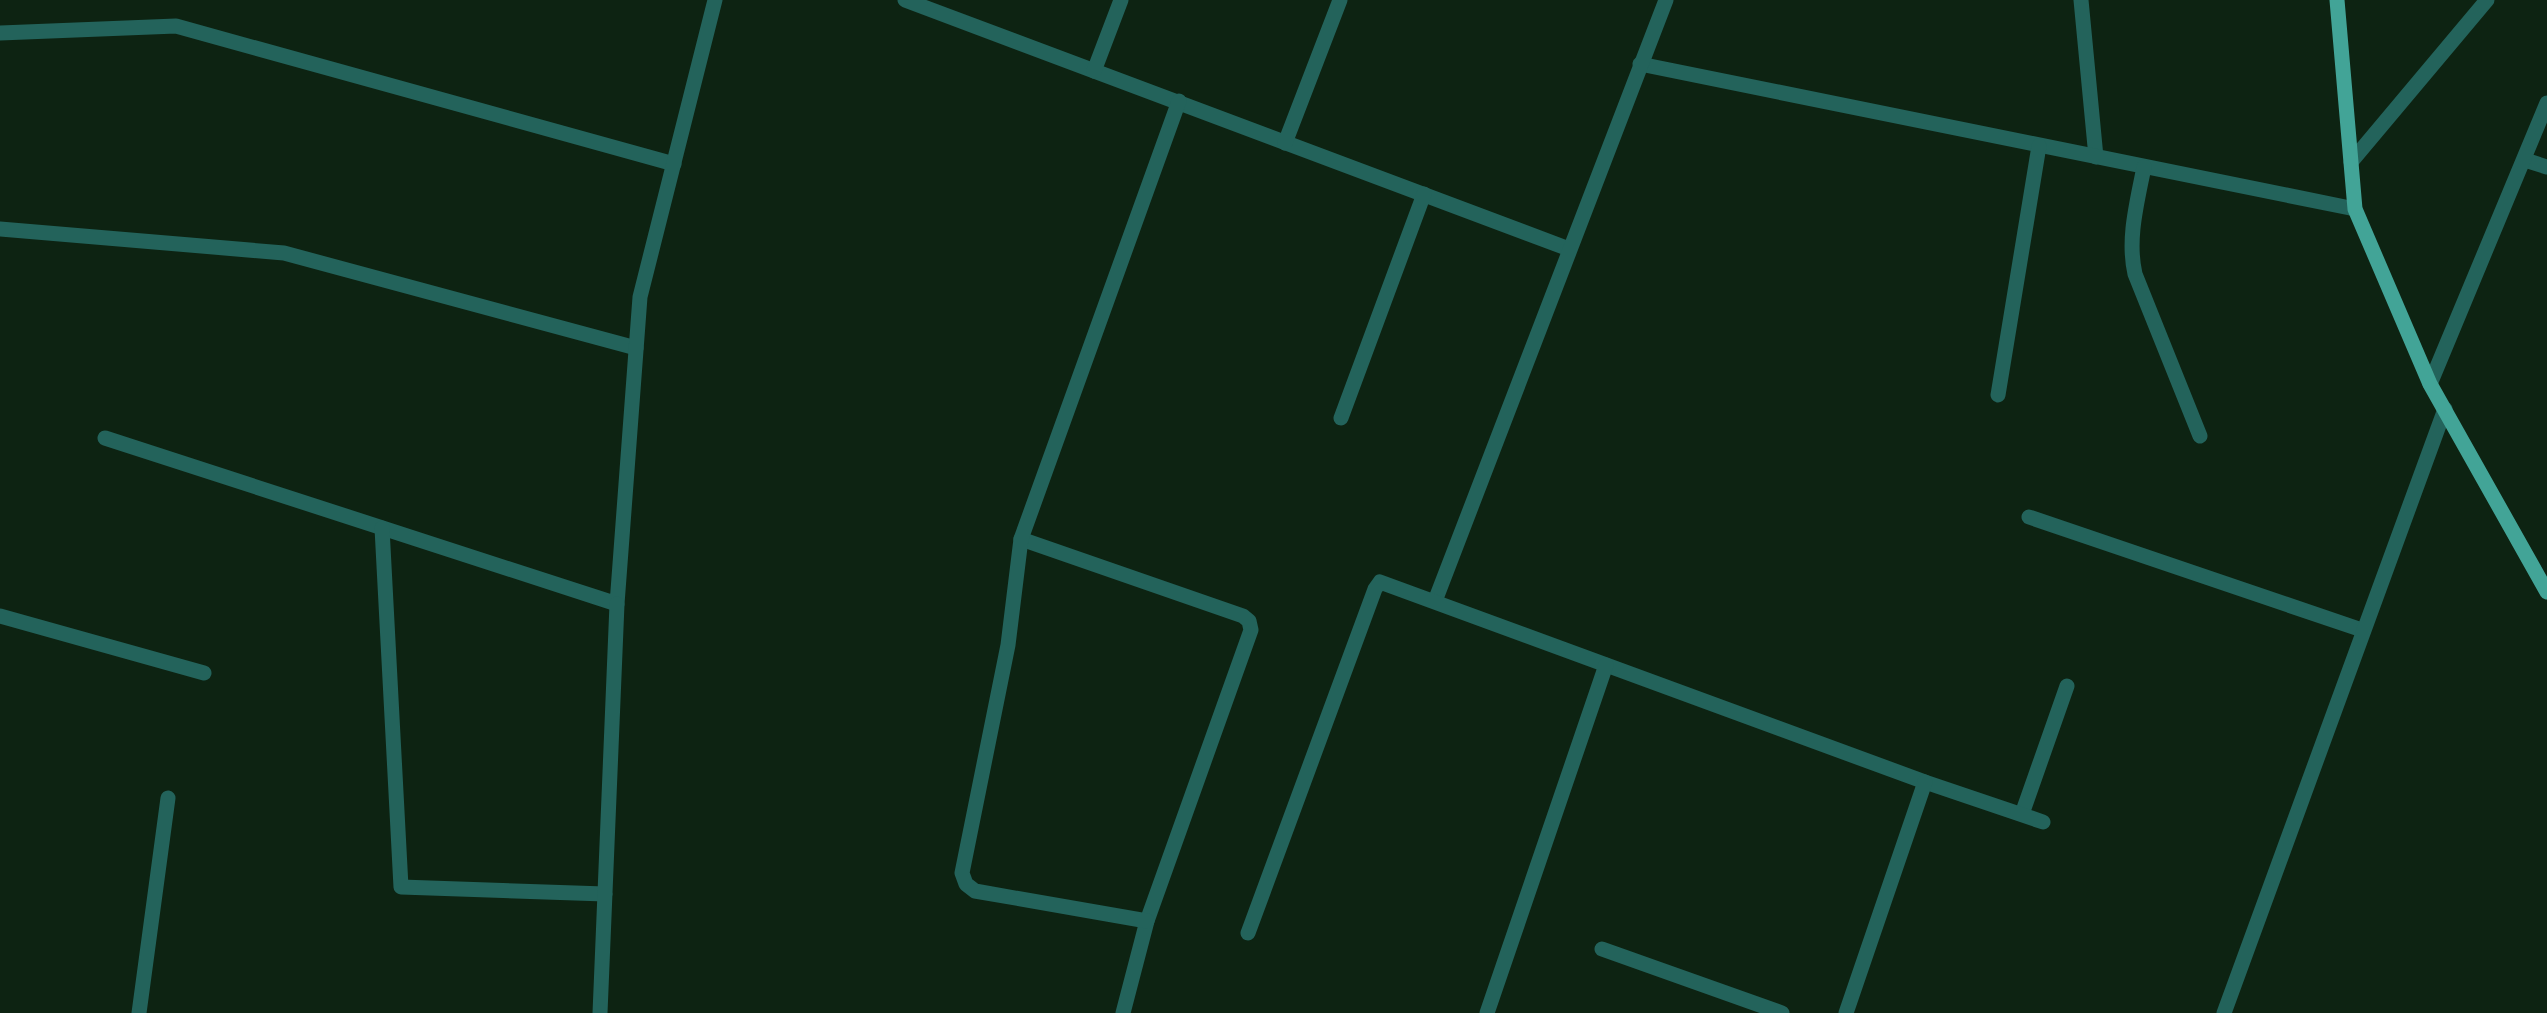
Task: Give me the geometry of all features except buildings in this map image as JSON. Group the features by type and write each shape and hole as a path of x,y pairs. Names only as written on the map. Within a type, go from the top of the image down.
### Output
{"main road":[{"path":"2337,0 2355,209 2430,384 2547,592"}],"street":[{"path":"600,1013 617,604 640,297 715,0"},
{"path":"905,0 1569,249"},
{"path":"1094,71 1121,0"},
{"path":"1285,143 1340,0"},
{"path":"1435,601 1666,0"},
{"path":"2081,0 2096,157"},
{"path":"2351,162 2487,0"},
{"path":"0,33 176,26 674,164"},
{"path":"1640,64 2355,209"},
{"path":"1147,921 974,891 966,884 962,873 1008,645 1022,539 1179,102"},
{"path":"2430,384 2547,104"},
{"path":"1998,395 2039,146"},
{"path":"2525,160 2547,167"},
{"path":"2144,167 2131,237 2131,257 2135,274 2200,436"},
{"path":"1341,418 1424,194"},
{"path":"0,229 284,253 636,348"},
{"path":"2224,1013 2362,630 2445,409"},
{"path":"105,438 617,604"},
{"path":"2029,517 2362,630"},
{"path":"382,528 401,887 605,894"},
{"path":"1022,539 1243,616 1249,622 1251,630 1147,921 1123,1013"},
{"path":"1248,933 1375,589 1380,582 1926,782 2043,822"},
{"path":"0,616 204,673"},
{"path":"1487,1013 1606,665"},
{"path":"2022,814 2067,686"},
{"path":"1846,1013 1926,782"},
{"path":"139,1013 168,798"},
{"path":"1602,950 1782,1013"}]}
